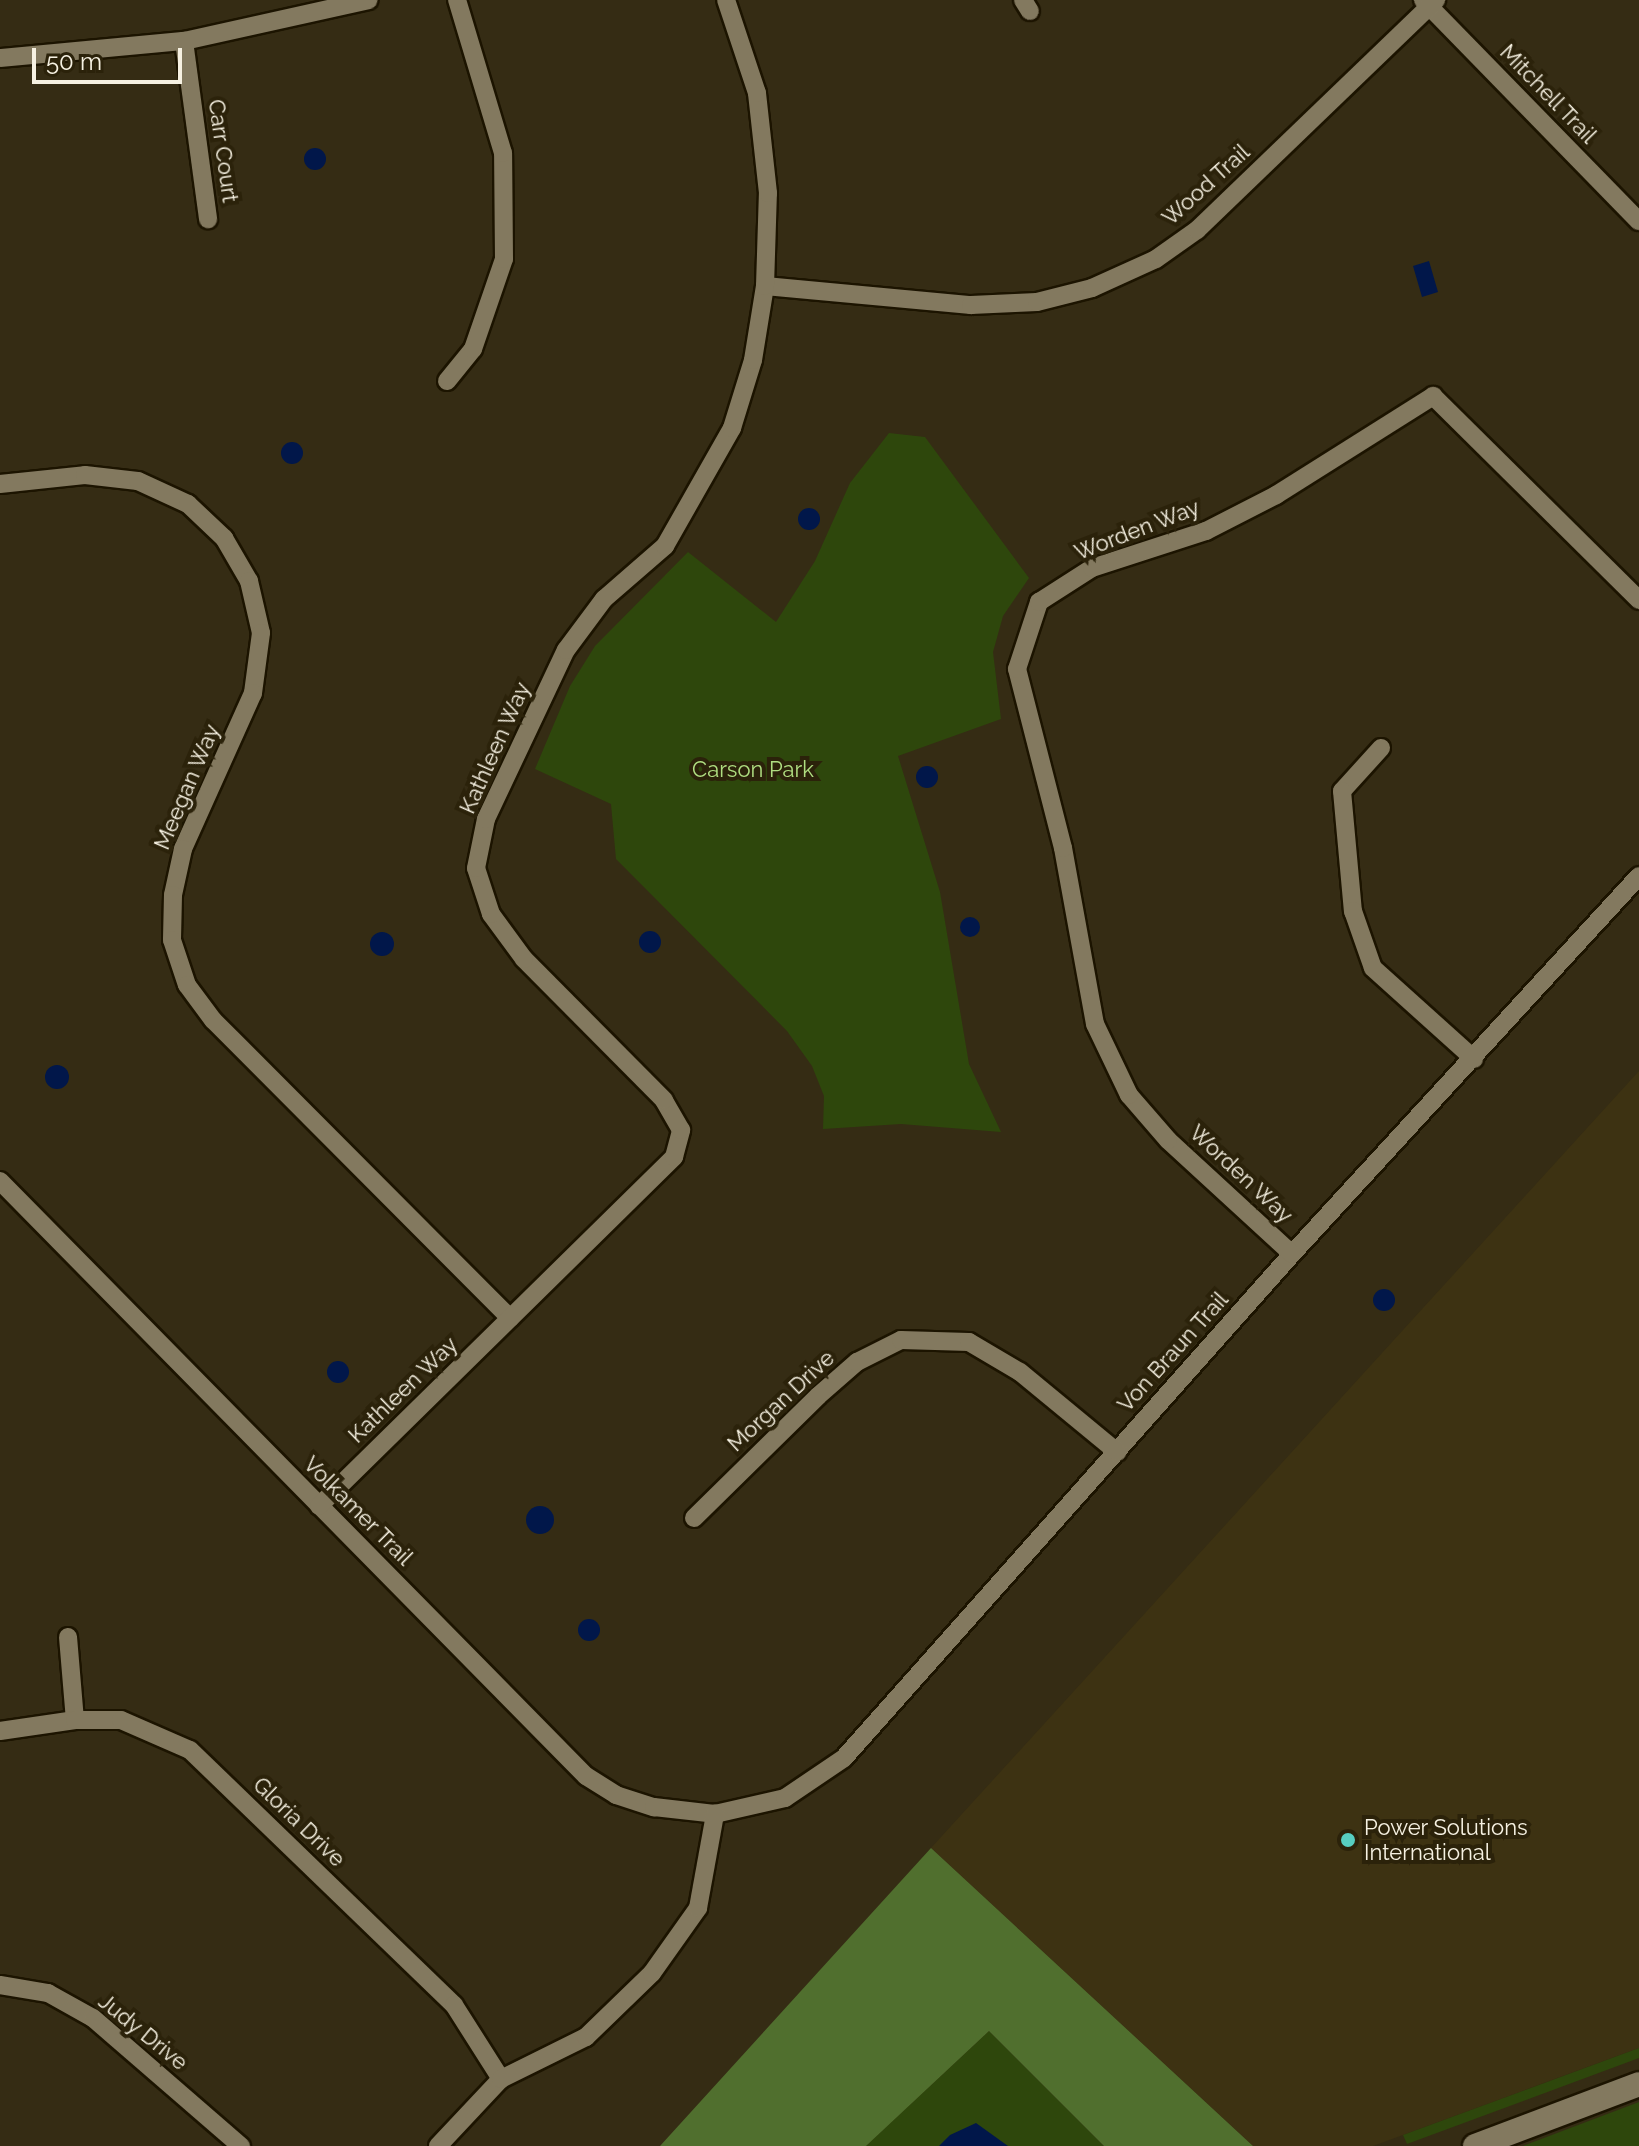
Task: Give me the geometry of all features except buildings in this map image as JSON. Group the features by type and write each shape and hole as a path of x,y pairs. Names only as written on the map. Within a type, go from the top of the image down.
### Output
{"main road":[{"path":"1475,2146 1639,2084"}],"street":[{"path":"0,58 184,41 369,0"},
{"path":"447,381 473,349 504,259 503,153 457,0"},
{"name":"Kathleen Way","path":"319,1506 674,1157 681,1130 664,1100 524,959 491,914 476,868 486,819 566,650 604,599 665,546 702,489 736,415 753,360 765,286 768,193 757,93 726,0"},
{"name":"Wood Trail","path":"765,286 971,305 1037,302 1092,288 1156,259 1197,230 1429,2"},
{"name":"Mitchell Trail","path":"1429,2 1639,221"},
{"name":"Carr Court","path":"184,41 208,219"},
{"name":"Worden Way","path":"1292,1254 1168,1140 1129,1095 1095,1024 1063,848 1017,669 1039,602 1092,568 1206,531 1276,495 1433,396 1639,600"},
{"name":"Meegan Way","path":"0,484 85,475 138,481 188,504 224,538 249,581 261,633 253,693 183,849 176,880 172,940 187,985 213,1020 510,1318"},
{"path":"1381,748 1342,791 1353,911 1373,968 1474,1059"},
{"name":"Von Braun Trail","path":"715,1814 785,1798 844,1758 1292,1254 1639,876"},
{"name":"Volkamer Trail","path":"0,1181 586,1776 616,1795 654,1807 715,1814"},
{"name":"Morgan Drive","path":"694,1518 818,1396 857,1362 901,1340 969,1342 1020,1372 1117,1452"},
{"path":"68,1637 75,1720"},
{"name":"Gloria Drive","path":"0,1731 75,1720 121,1720 190,1750 454,2005 501,2079"},
{"path":"438,2146 501,2079 586,2037 652,1973 698,1908 715,1814"},
{"name":"Judy Drive","path":"0,1985 48,1993 93,2018 241,2146"}],"shaded area":[{"path":"1639,1071 1639,2048 1373,2146 1253,2146 931,1848"}],"green space":[{"name":"Carson Park","path":"889,433 925,437 1029,578 1003,616 993,652 1001,719 898,756 940,892 969,1064 1001,1132 901,1124 823,1129 824,1096 812,1066 787,1031 616,859 611,804 535,769 570,686 595,646 688,552 776,622 815,561 850,483"},
{"path":"931,1848 1253,2146 1104,2146 989,2031 866,2146 660,2146"},
{"path":"989,2031 1104,2146 866,2146 870,2142"},
{"path":"1639,2048 1639,2058 1407,2144 1403,2135"},
{"path":"1639,2102 1639,2146 1523,2146"}],"water":[{"path":"315,148 323,151 326,159 323,167 315,170 307,167 304,159 307,151"},
{"path":"1429,261 1438,292 1422,297 1413,266"},
{"path":"292,442 300,445 303,453 300,461 292,464 284,461 281,453 284,445"},
{"path":"805,508 813,508 820,519 813,530 805,530 798,523 798,515"},
{"path":"923,766 931,766 938,777 931,788 923,788 916,781 916,773"},
{"path":"966,917 974,917 980,927 974,937 966,937 960,931 960,923"},
{"path":"650,931 658,934 661,942 658,950 650,953 642,950 639,942 642,934"},
{"path":"382,932 393,939 394,944 387,955 382,956 371,949 370,944 377,933"},
{"path":"57,1065 65,1069 69,1077 65,1085 57,1089 49,1085 45,1077 49,1069"},
{"path":"1384,1289 1392,1292 1395,1300 1392,1308 1384,1311 1376,1308 1373,1300 1376,1292"},
{"path":"338,1361 346,1364 349,1372 346,1380 338,1383 330,1380 327,1372 330,1364"},
{"path":"540,1506 550,1510 554,1520 550,1530 540,1534 530,1530 526,1520 530,1510"},
{"path":"589,1619 600,1630 589,1641 578,1630"},
{"path":"976,2123 1008,2146 939,2146 950,2135"}],"place":[{"name":"Power Solutions International","path":"1348,1840"}]}
